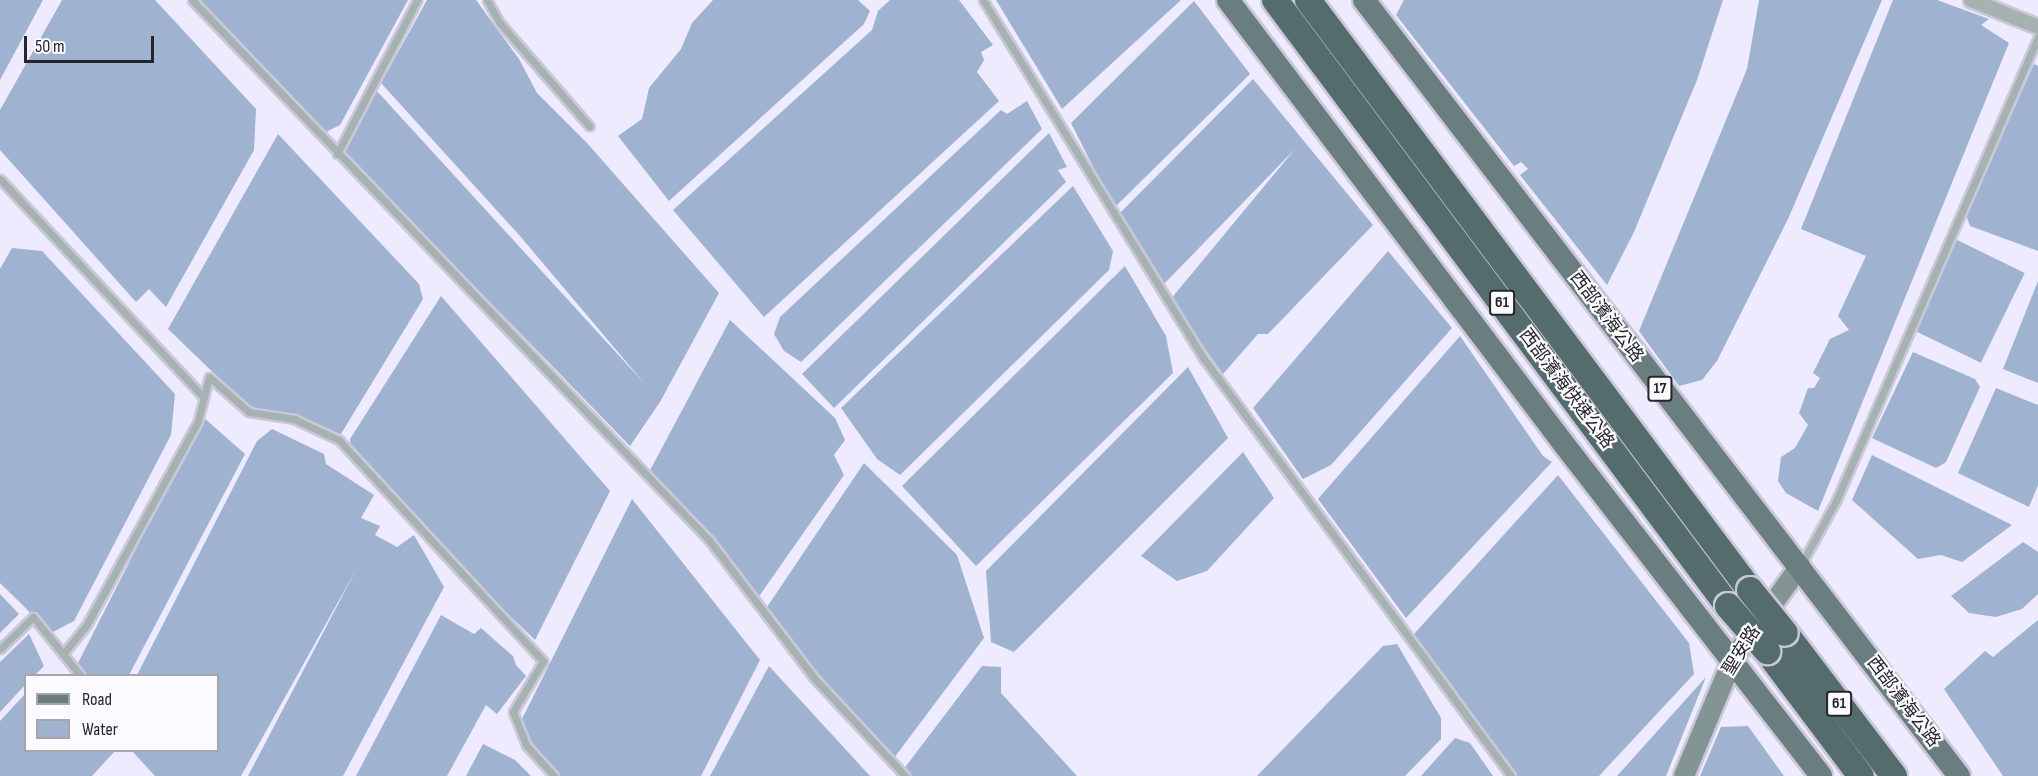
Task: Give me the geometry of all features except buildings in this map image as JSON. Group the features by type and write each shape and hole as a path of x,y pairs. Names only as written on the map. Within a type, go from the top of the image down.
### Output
{"highway":[{"name":"西部濱海快速公路","path":"1275,0 1728,606 1767,651 1861,776"},
{"name":"西部濱海快速公路","path":"1308,0 1750,590 1894,776"}],"main road":[{"path":"1228,0 1563,443 1733,659 1821,776"},
{"name":"西部濱海公路","path":"1364,0 1630,351 1800,566 1959,776"}],"street":[{"path":"1971,0 2038,27"},
{"name":"聖安路","path":"1684,776 1733,659 1800,566"}],"lane":[{"path":"192,0 709,540 814,678 905,776"},
{"path":"337,154 417,0"},
{"path":"487,0 499,22 589,126"},
{"path":"983,0 1204,359 1511,776"},
{"path":"1800,566 1836,501 2038,37"},
{"path":"0,179 204,398"},
{"path":"63,654 92,614 198,421 209,377 249,412 294,419 339,440 543,661 513,711 526,745 554,776"},
{"path":"0,649 33,617 80,674"}],"water":[{"path":"0,0 43,0 0,80"},
{"path":"62,0 155,0 256,109 254,150 166,307 149,289 136,302 0,150 0,110"},
{"path":"190,0 408,0 340,125 320,135 188,4"},
{"path":"427,0 476,0 519,59 537,93 587,143 719,293 660,402 630,446 342,150 376,90 645,384 520,236 381,83"},
{"path":"713,0 858,0 870,11 864,24 669,201 618,136 642,119 649,88 681,49 692,23"},
{"path":"890,0 959,0 993,45 981,52 984,60 977,72 999,101 764,317 673,210 872,30 878,11"},
{"path":"996,0 1181,0 1062,109"},
{"path":"1404,0 1723,0 1697,80 1634,232 1607,285 1520,175 1528,169 1521,162 1514,166 1396,15"},
{"path":"1759,0 1882,0 1788,219 1717,361 1702,380 1679,386 1639,331 1747,69"},
{"path":"1893,0 1937,0 1989,19 1981,25 2009,43 1818,511 1786,493 1778,481 1781,457 1795,448 1808,425 1799,413 1808,388 1814,388 1820,378 1813,373 1830,339 1849,330 1838,316 1866,256 1801,229"},
{"path":"1194,1 1250,74 1114,208 1071,123"},
{"path":"2034,64 2038,66 2038,251 1970,226 1966,215"},
{"path":"1253,79 1373,225 1268,334 1258,334 1223,374 1170,300 1295,149 1165,283 1157,282 1119,214"},
{"path":"1027,101 1042,129 801,362 784,351 774,334 780,317 1001,110 1007,114"},
{"path":"1049,133 1067,167 1058,170 1066,182 834,408 802,374"},
{"path":"278,134 419,284 423,299 341,434 250,408 168,329"},
{"path":"1073,186 1113,251 1109,270 900,475 877,459 841,408"},
{"path":"1951,237 2025,273 1981,363 1907,327"},
{"path":"12,248 42,251 175,394 171,435 74,621 51,633 0,583 0,269"},
{"path":"1388,251 1452,328 1331,465 1303,479 1253,408"},
{"path":"1125,266 1166,336 1173,373 976,566 902,486"},
{"path":"2038,281 2038,383 2003,369"},
{"path":"441,296 610,491 535,640 352,463 350,439"},
{"path":"730,320 835,418 845,440 834,455 844,475 755,602 647,476"},
{"path":"1460,336 1543,456 1552,462 1406,618 1318,499"},
{"path":"1913,352 1975,379 1980,387 1946,462 1936,468 1872,438"},
{"path":"1188,367 1228,438 1014,652 991,642 986,571"},
{"path":"1996,388 2038,405 2038,485 2029,507 1958,473"},
{"path":"203,417 245,454 130,674 86,674 76,667"},
{"path":"272,429 324,454 326,464 374,495 361,518 380,526 375,535 397,547 414,535 444,587 343,776 248,776 357,568 241,776 155,776 133,752 219,752 219,674 138,674 257,441"},
{"path":"1243,452 1274,498 1207,571 1177,581 1141,556"},
{"path":"1872,455 2012,525 1962,562 1941,555 1918,559 1852,500"},
{"path":"864,463 957,555 984,638 891,762 765,610"},
{"path":"1558,475 1689,643 1694,674 1599,776 1517,776 1414,634"},
{"path":"632,499 760,660 701,776 552,776 521,744 520,723"},
{"path":"2023,542 2038,552 2038,594 2022,609 1996,617 1969,613 1951,596"},
{"path":"0,594 19,614 0,633"},
{"path":"441,615 474,634 481,628 513,656 516,665 526,676 497,714 486,705 447,776 356,776"},
{"path":"2038,620 2038,776 2003,776 1944,689 1985,651 1993,657"},
{"path":"29,634 44,666 36,674 24,674 24,686 0,712 0,662"},
{"path":"1397,644 1441,718 1441,739 1405,776 1257,776 1383,646"},
{"path":"769,666 870,776 710,776"},
{"path":"982,666 1001,667 1001,693 1077,776 908,776 903,770"},
{"path":"1706,677 1666,776 1617,776"},
{"path":"24,695 24,752 114,752 92,776 0,776 0,721"},
{"path":"1748,726 1784,776 1700,776 1721,727"},
{"path":"1455,738 1470,743 1493,776 1421,776"},
{"path":"483,744 515,760 531,776 466,776"}]}
